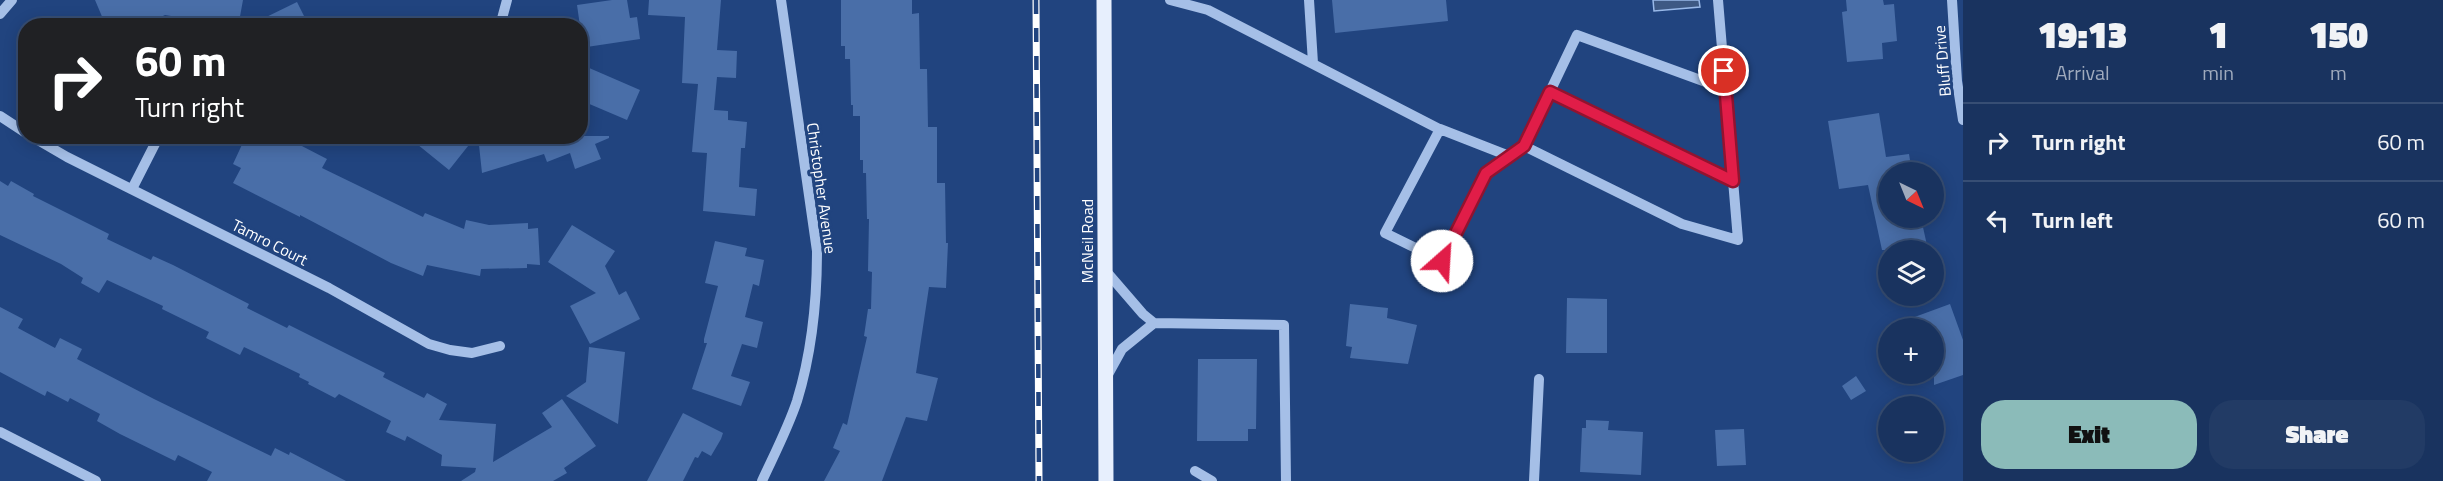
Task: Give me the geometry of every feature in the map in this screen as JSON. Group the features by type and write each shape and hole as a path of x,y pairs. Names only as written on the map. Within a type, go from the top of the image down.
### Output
{"main road":[{"name":"McNeil Road","path":"1104,0 1106,481"}],"street":[{"path":"0,14 12,0"},
{"path":"502,18 507,0"},
{"name":"Christopher Avenue","path":"762,481 797,400 813,327 817,289 817,251 781,0"},
{"path":"1170,0 1208,10 1443,131 1509,156"},
{"path":"1309,0 1313,63"},
{"path":"1524,146 1682,224 1738,240 1718,0"},
{"name":"Bluff Drive","path":"1952,0 1957,81 1963,120"},
{"path":"1443,131 1440,129 1385,233 1442,261 1486,173 1524,146 1576,35 1725,89"},
{"path":"1550,92 1733,181"},
{"path":"0,116 18,128"},
{"name":"Tamro Court","path":"46,144 328,288 429,344 472,353 500,346"},
{"path":"132,189 155,144"},
{"path":"1105,270 1143,314 1154,323 1284,325 1286,481"},
{"path":"1106,378 1122,350 1154,323"},
{"path":"1534,481 1539,379"},
{"path":"0,432 96,481"},
{"path":"1195,471 1212,481"}],"water":[{"path":"1653,0 1699,0 1700,7 1654,11"}],"building":[{"path":"95,0 243,0 240,18 183,18 165,15 159,18 103,18"},
{"path":"627,0 630,18 637,17 640,39 588,47 588,18 579,18 577,5"},
{"path":"649,0 721,0 717,50 737,51 736,78 717,77 714,110 728,111 728,120 747,122 745,148 741,148 739,187 757,189 755,216 703,211 707,153 692,152 698,84 682,83 685,17 648,15"},
{"path":"841,0 912,0 912,14 919,13 920,69 927,69 928,127 937,127 937,183 945,183 946,243 948,243 946,288 929,287 916,373 938,378 927,421 906,417 882,481 824,481 840,451 833,448 843,423 847,425 867,337 864,336 868,309 871,309 872,272 868,271 869,219 867,219 866,173 863,173 863,160 860,160 860,116 853,116 853,105 851,105 850,59 845,59 845,46 841,46"},
{"path":"1332,0 1446,0 1448,21 1335,33"},
{"path":"1846,0 1883,0 1884,5 1894,4 1897,41 1882,43 1883,59 1847,62 1842,12 1847,11"},
{"path":"297,2 305,18 264,18"},
{"path":"588,67 640,90 627,120 588,103"},
{"path":"1879,113 1886,157 1909,154 1910,162 1878,162 1878,228 1923,228 1926,240 1880,240 1868,185 1839,189 1828,121"},
{"path":"588,136 609,136 595,144 601,159 575,169 570,153 547,162 544,154 482,173 479,144 588,144"},
{"path":"242,144 298,144 327,159 322,168 423,217 425,213 464,229 466,220 489,225 528,223 528,229 538,228 540,265 527,264 527,268 481,269 480,276 427,265 423,276 391,263 233,183 241,168 233,164"},
{"path":"417,144 470,144 449,170"},
{"path":"0,181 8,186 11,181 34,194 33,196 109,234 107,239 151,260 153,256 173,265 249,304 247,308 287,328 289,325 385,373 383,377 424,398 427,393 447,404 439,420 496,424 493,462 552,427 542,413 562,399 596,446 564,468 567,473 553,481 461,481 475,472 476,468 441,466 442,455 407,436 405,441 386,432 391,421 339,394 335,398 308,384 309,382 299,377 300,374 244,347 240,355 206,338 209,332 162,309 163,306 107,280 99,293 81,283 83,278 61,264 0,235"},
{"path":"572,225 615,251 605,266 619,295 626,291 640,319 590,344 570,306 596,293 548,262"},
{"path":"715,241 747,248 745,256 764,260 759,286 753,284 745,317 763,322 757,348 742,344 731,376 750,382 741,406 692,389 707,343 704,343 704,339 718,286 705,283"},
{"path":"1567,298 1607,299 1607,353 1566,353"},
{"path":"1350,304 1388,308 1387,318 1417,325 1408,364 1350,358 1352,347 1346,346"},
{"path":"1950,304 1963,340 1963,375 1944,382 1944,318 1912,318"},
{"path":"0,307 23,319 18,328 55,348 60,338 82,349 77,359 154,399 271,456 275,448 289,455 290,452 346,481 207,481 212,472 178,455 175,461 120,434 97,421 100,414 70,398 68,402 47,391 45,396 0,372"},
{"path":"589,347 625,352 618,424 566,396 586,382"},
{"path":"1198,359 1257,359 1256,429 1248,429 1248,441 1197,441"},
{"path":"1856,376 1866,391 1851,400 1842,386"},
{"path":"683,413 723,433 721,439 711,456 702,451 698,458 695,457 683,481 647,481"},
{"path":"1586,420 1609,421 1608,430 1643,432 1641,475 1580,472 1582,428 1586,428"},
{"path":"1744,429 1746,465 1717,466 1715,430"}],"railway":[{"path":"1036,0 1039,481"}],"route":[{"path":"1442,261 1486,173 1524,146 1550,92 1733,181 1724,71"}]}
